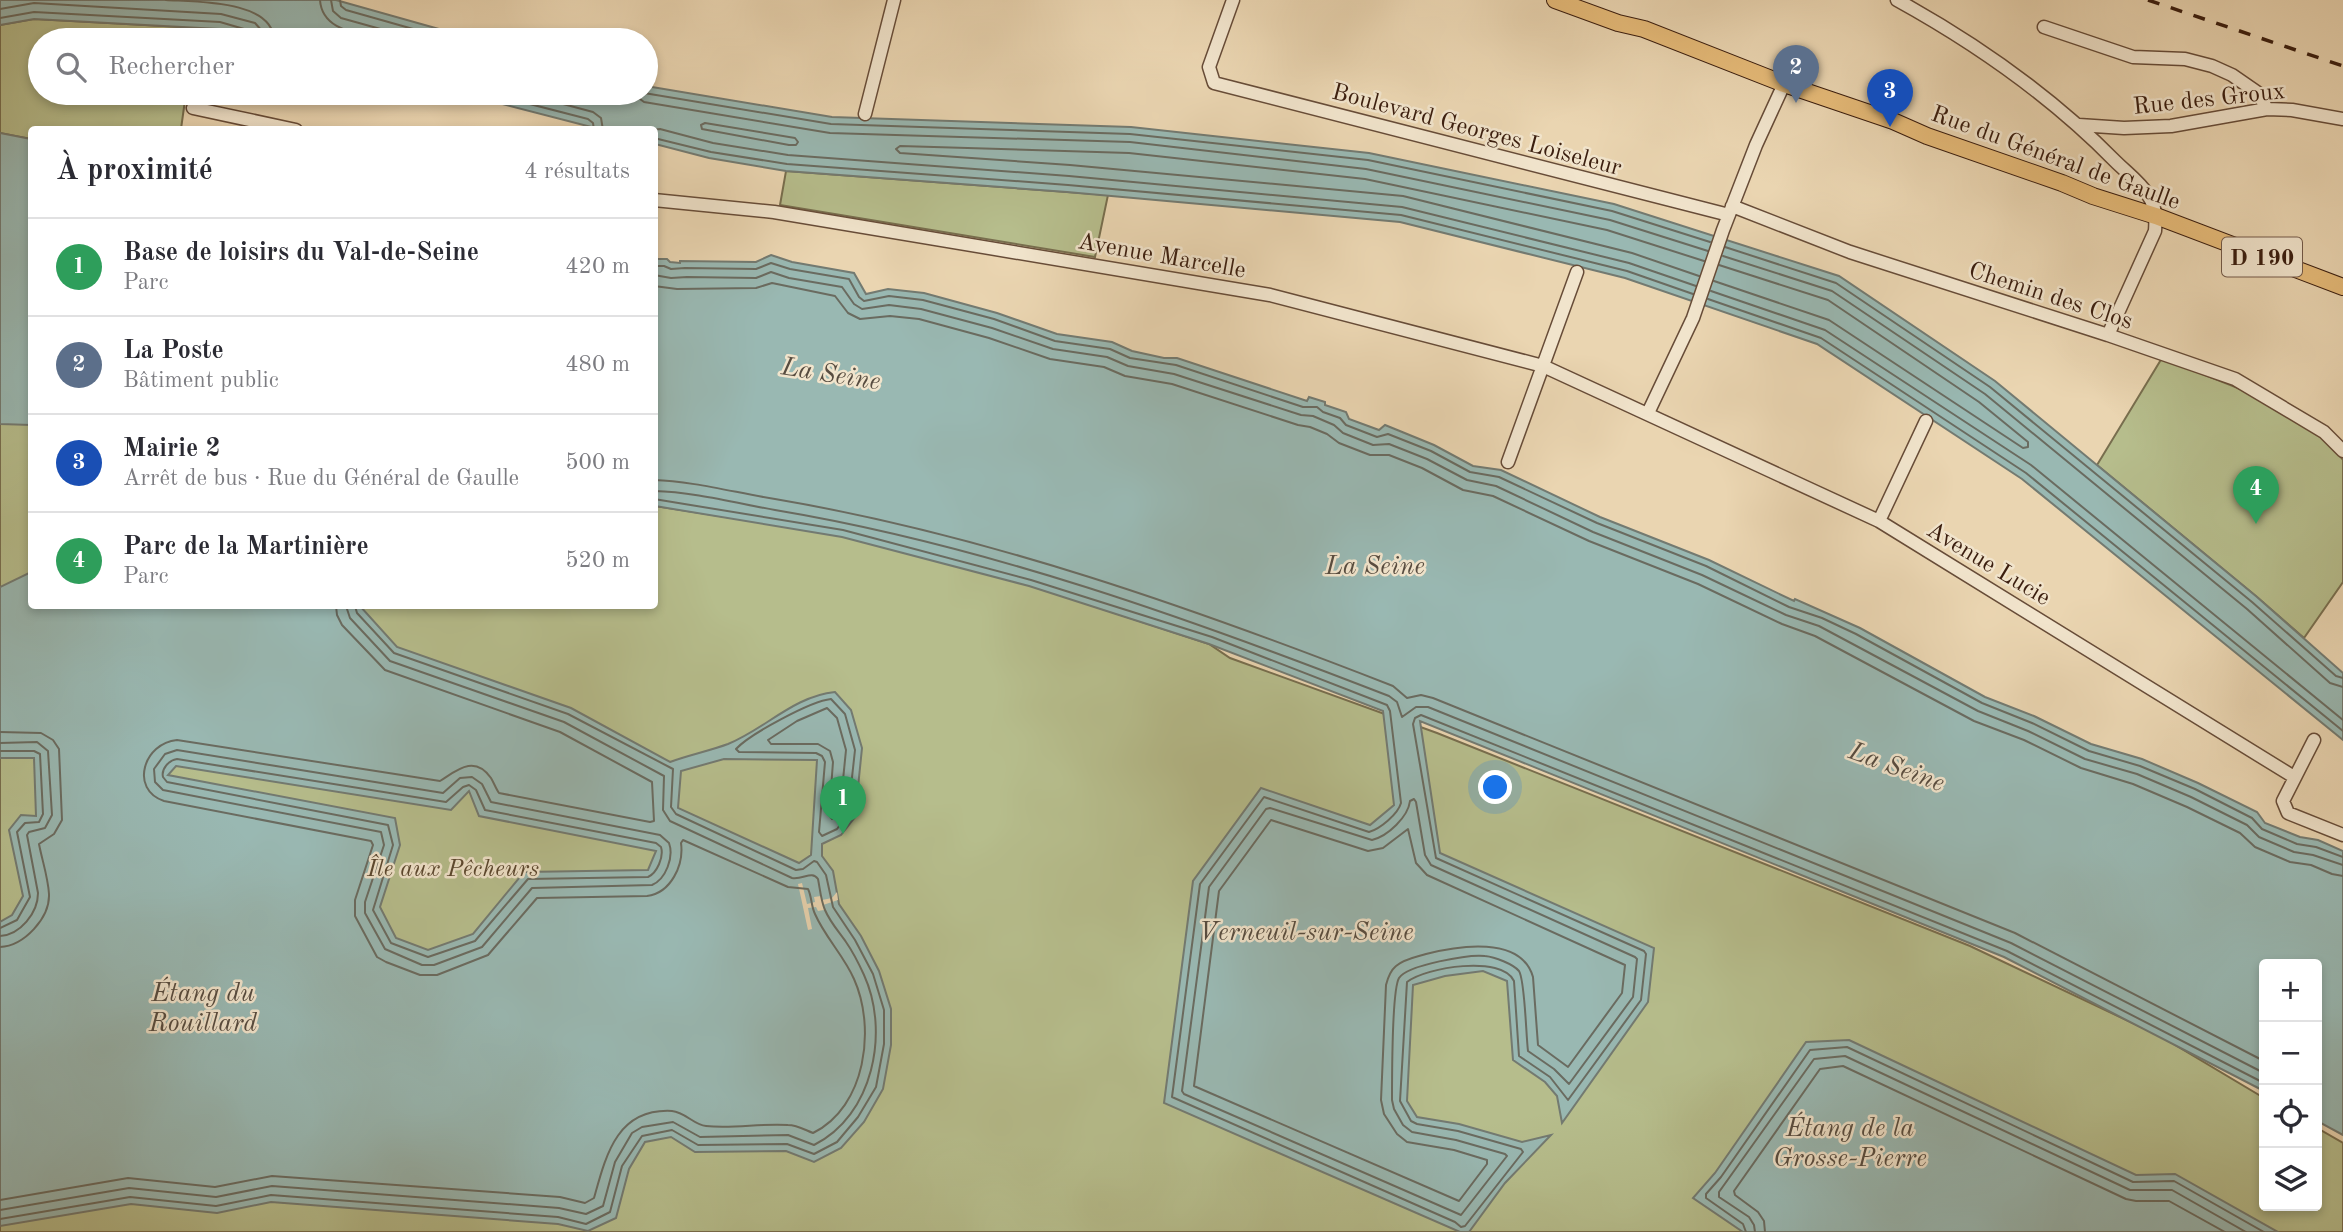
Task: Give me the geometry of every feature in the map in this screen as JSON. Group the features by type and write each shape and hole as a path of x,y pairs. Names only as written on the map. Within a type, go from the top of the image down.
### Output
{"main road":[{"name":"Rue du Général de Gaulle","path":"1555,0 1618,23 1644,29 1784,84 1881,116 1927,136 2156,216 2343,287"}],"street":[{"path":"865,114 894,0"},
{"name":"Boulevard Georges Loiseleur","path":"1233,0 1209,67 1214,83 1731,211"},
{"path":"1896,0 1993,61 2079,125 2145,191 2156,216 2155,231 2108,335"},
{"path":"2044,27 2133,57 2185,59 2212,66 2232,75 2258,93 2267,109"},
{"path":"1648,413 1693,318 1756,145 1784,84"},
{"path":"193,108 277,126"},
{"name":"Rue des Groux","path":"2079,125 2124,128 2171,126 2267,109 2292,110 2343,120"},
{"name":"Avenue Marcelle","path":"658,200 774,212 1270,295 1543,366 1648,413"},
{"name":"Chemin des Clos","path":"1731,211 2235,379 2325,432 2343,451"},
{"path":"1508,462 1577,272"},
{"name":"Avenue Lucie","path":"1648,413 1879,520 2294,776"},
{"path":"1879,520 1926,421"},
{"path":"2314,740 2283,801 2288,813 2343,835"}],"green space":[{"path":"34,19 200,28 28,28 28,105 184,105 181,126 28,126 28,138 0,133 0,25"},
{"path":"786,171 1108,195 1095,257 780,205"},
{"path":"2162,358 2243,390 2325,437 2343,460 2343,582 2304,638 2097,465"},
{"name":"Île aux Pêcheurs","path":"28,421 28,609 658,609 658,506 911,546 1209,644 1230,658 1437,733 1970,946 2160,1036 2259,1095 2259,1211 2322,1211 2322,1131 2343,1143 2343,1232 0,1232 0,424"}],"water":[{"path":"0,0 336,0 435,28 200,28 34,19 0,25"},
{"path":"658,88 832,117 1131,127 1369,153 1614,204 1839,276 1995,381 2257,597 2343,673 2343,740 2022,479 1817,344 1625,278 1400,222 1067,192 786,171 709,158 658,145 658,126 587,126 506,105 658,105"},
{"path":"0,133 28,138 28,425 0,424"},
{"name":"La Seine","path":"771,255 792,262 854,273 866,294 888,289 924,293 997,313 1057,334 1112,342 1132,351 1177,358 1307,401 1309,397 1325,402 1325,405 1346,412 1349,419 1379,430 1385,425 1434,445 1473,466 1501,470 1600,517 1709,560 1794,601 1795,599 1860,628 1985,697 2034,716 2091,744 2142,759 2198,783 2257,812 2265,823 2343,851 2343,1135 2322,1124 2322,959 2259,959 2259,1088 2004,957 1420,721 1440,853 1654,948 1648,1002 1562,1123 1557,1096 1545,1082 1513,1060 1507,981 1483,971 1445,976 1413,985 1407,1101 1417,1117 1459,1124 1522,1142 1551,1135 1505,1183 1469,1232 1460,1232 1164,1103 1193,881 1261,788 1370,825 1394,805 1383,711 1209,644 1029,586 842,537 658,506 658,259 756,262"},
{"name":"Étang du Rouillard","path":"28,573 28,609 363,609 397,647 571,708 670,762 728,744 793,706 835,692 851,710 862,748 855,817 841,835 822,844 822,856 833,871 839,904 861,936 879,971 891,1009 891,1045 883,1089 864,1122 841,1148 814,1162 786,1151 695,1152 671,1137 645,1142 629,1169 616,1218 588,1231 558,1224 271,1202 217,1213 131,1204 0,1226 0,922 12,915 23,896 9,830 21,815 36,816 34,758 0,758 0,587","holes":["724,759 817,760 811,855 799,863 678,808 681,771","176,766 451,810 469,791 479,816 656,851 648,870 524,872 473,934 428,950 396,938 380,907 400,845 395,818 168,775"]},
{"name":"Étang de la Grosse-Pierre","path":"1849,1040 2136,1175 2175,1174 2278,1232 1743,1232 1693,1198 1715,1173 1806,1042"}],"pier":[{"path":"802,883 807,904 815,902 814,897 821,896 822,900 832,898 837,892 838,900 823,905 824,910 808,908 812,929 808,930 798,884"}],"railway":[{"path":"2148,0 2343,66"}],"place":[{"name":"La Poste","path":"1796,103"},
{"name":"Mairie 2","path":"1890,127"},
{"name":"Parc de la Martinière","path":"2256,524"},
{"name":"Base de loisirs du Val-de-Seine","path":"843,834"}],"water label":[{"name":"Verneuil-sur-Seine","path":"1306,931"}]}
